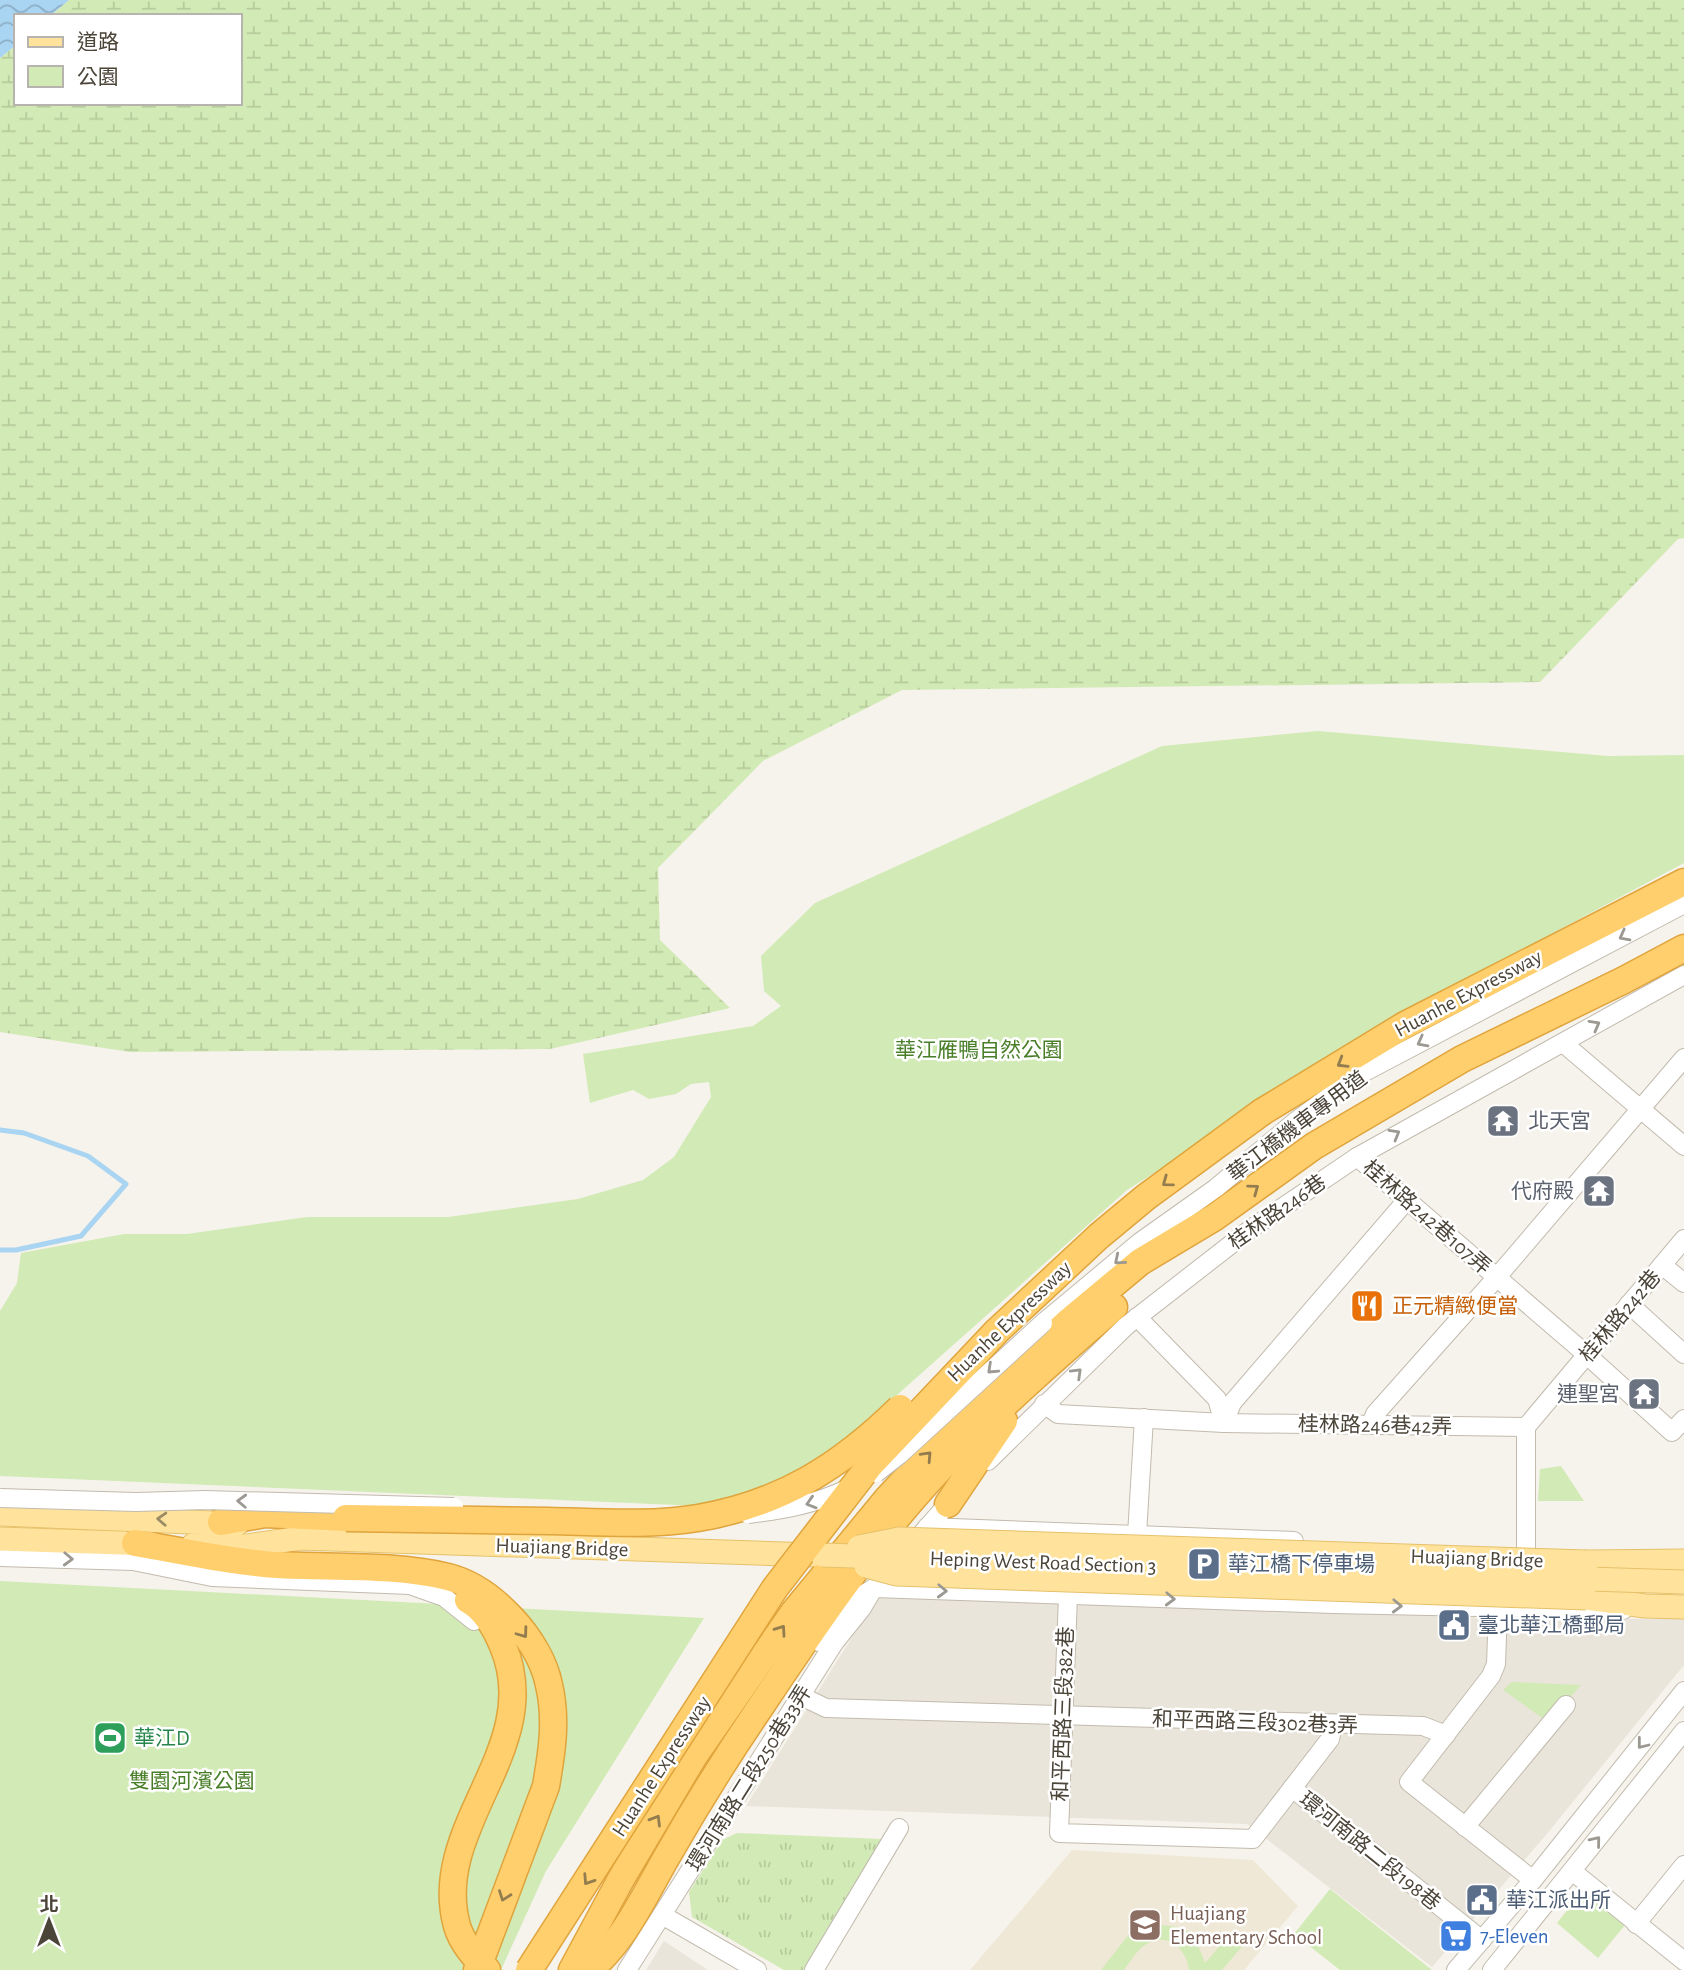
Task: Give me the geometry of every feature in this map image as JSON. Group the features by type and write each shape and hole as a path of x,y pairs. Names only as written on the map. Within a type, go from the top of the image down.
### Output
{"highway":[{"name":"Huanhe Expressway","path":"529,1970 775,1588 870,1465 997,1331 1099,1236 1146,1197 1262,1112 1405,1025 1684,882"},
{"name":"Huanhe Expressway","path":"572,1970 621,1879 694,1756 794,1612 887,1499 965,1416 1068,1322 1140,1262 1215,1217 1314,1146 1462,1059 1684,948"},
{"path":"589,1970 603,1959 624,1930 712,1779 881,1538 957,1451 1032,1379 1215,1217"},
{"path":"221,1522 265,1514 346,1518 646,1522 696,1518 736,1510 791,1488 851,1453 956,1354 997,1331"},
{"path":"948,1504 1032,1379"},
{"path":"135,1544 274,1565 400,1570 449,1577 482,1592 509,1614 532,1646 549,1683 554,1721 552,1755 545,1786 477,1970"},
{"path":"421,1573 475,1604 496,1629 510,1663 514,1702 509,1732 463,1839 456,1867 454,1901 457,1927 472,1953 486,1970"}],"main road":[{"name":"Huajiang Bridge","path":"0,1514 221,1522 267,1528 302,1538"},
{"name":"Huajiang Bridge","path":"0,1539 246,1546 302,1538 822,1555 896,1574 1586,1598"},
{"name":"Huajiang Bridge","path":"822,1555 899,1539 1587,1562"},
{"name":"Heping West Road Section 3","path":"822,1555 1684,1582"},
{"name":"Heping West Road Section 3","path":"1587,1562 1684,1561"},
{"name":"Heping West Road Section 3","path":"1586,1598 1645,1606 1684,1607"}],"street":[{"name":"華江橋機車專用道","path":"0,1497 740,1514 788,1510 833,1496 873,1475 899,1455 1043,1323 1140,1242 1216,1188 1296,1121 1357,1076 1684,904"},
{"name":"桂林路246巷","path":"874,1588 948,1504 1044,1404 1137,1317 1252,1228 1357,1157 1684,975"},
{"path":"1563,1043 1684,1146"},
{"path":"1371,1424 1375,1414 1497,1277 1684,1058"},
{"name":"桂林路242巷107弄","path":"1357,1157 1587,1355 1672,1432 1684,1419"},
{"path":"1224,1423 1232,1403 1406,1201"},
{"name":"桂林路242巷","path":"1526,1427 1684,1239"},
{"path":"1662,1265 1684,1283"},
{"path":"1629,1304 1684,1354"},
{"path":"1137,1317 1217,1399 1224,1423"},
{"name":"桂林路246巷42弄","path":"1044,1404 1058,1415 1224,1423 1526,1427"},
{"path":"1137,1535 1144,1418"},
{"path":"1526,1427 1526,1550"},
{"name":"Heping West Road Section 3","path":"927,1527 1064,1536 1137,1535 1615,1552 1642,1560"},
{"path":"0,1557 133,1561 212,1577 410,1585 443,1597 471,1616 491,1643 502,1674 503,1707 497,1735 453,1841 446,1867 446,1926 456,1948 471,1970"},
{"path":"606,1970 615,1963 634,1937 719,1788 819,1630 852,1601 874,1588"},
{"name":"Heping West Road Section 3","path":"874,1588 1065,1590 1617,1612 1645,1606"},
{"name":"環河南路二段250巷33弄","path":"627,1970 834,1643 874,1588"},
{"name":"和平西路三段382巷","path":"1065,1590 1059,1833 1253,1839"},
{"path":"1498,1609 1494,1670 1409,1782 1533,1881"},
{"path":"1456,1970 1533,1881 1684,1690"},
{"name":"和平西路三段302巷3弄","path":"801,1696 825,1708 1423,1726 1446,1735"},
{"path":"1465,1827 1566,1705"},
{"name":"環河南路二段198巷","path":"1253,1839 1330,1739 1333,1725"},
{"path":"1492,1970 1684,1731"},
{"name":"環河南路二段198巷","path":"1292,1788 1482,1940"},
{"path":"814,1970 899,1828"},
{"path":"1636,1924 1684,1864"},
{"path":"1572,1871 1684,1961"},
{"path":"662,1915 757,1970"}],"shaded area":[{"path":"879,1594 1491,1618 1684,1619 1684,1665 1546,1835 1432,1967 1247,1824 746,1806"},
{"name":"Huajiang Elementary School","path":"1072,1850 1253,1860 1298,1906 1244,1970 970,1970"},
{"path":"664,1941 708,1970 646,1970"}],"green space":[{"path":"69,0 1684,0 1684,538 1678,539 1540,682 902,690 763,761 658,868 660,940 730,1008 550,1049 130,1052 0,1032 0,58 14,47 14,105 242,105 242,14 52,14"},
{"name":"華江雁鴨自然公園","path":"1318,731 1608,756 1684,755 1684,863 1454,986 1127,1190 769,1509 0,1476 0,1311 17,1283 21,1253 124,1234 187,1234 307,1217 448,1217 578,1199 643,1180 674,1157 711,1097 709,1082 691,1084 676,1094 649,1099 633,1090 590,1103 583,1054 753,1026 781,1006 764,991 761,956 815,903 1162,746"},
{"path":"1561,1466 1584,1501 1538,1501 1540,1469"},
{"name":"雙園河濱公園","path":"0,1581 704,1618 546,1871 501,1970 0,1970"},
{"path":"1512,1682 1581,1685 1548,1722 1503,1690"},
{"path":"737,1833 882,1839 803,1970 784,1970 692,1917 689,1892 722,1840"},
{"path":"1330,1889 1432,1970 1340,1970 1294,1934"},
{"path":"1583,1890 1625,1925 1598,1958 1557,1923"},
{"path":"1148,1910 1160,1919 1156,1925 1176,1927 1189,1933 1205,1963 1230,1934 1244,1944 1222,1970 1189,1970 1178,1947 1172,1942 1157,1940 1141,1948 1124,1970 1101,1970"}],"water":[{"path":"0,0 69,0 52,14 14,14 14,47 0,58"}],"waterway":[{"path":"0,1130 24,1133 88,1156 126,1184 81,1236 16,1250 0,1250"}],"place":[{"name":"北天宮","path":"1503,1121"},
{"name":"代府殿","path":"1599,1191"},
{"name":"正元精緻便當","path":"1367,1306"},
{"name":"連聖宮","path":"1644,1394"},
{"name":"華江橋下停車場","path":"1204,1564"},
{"name":"臺北華江橋郵局","path":"1454,1625"},
{"name":"華江D","path":"110,1738"},
{"name":"華江派出所","path":"1482,1900"},
{"name":"Huajiang Elementary School","path":"1145,1925"},
{"name":"7-Eleven","path":"1456,1936"}]}
